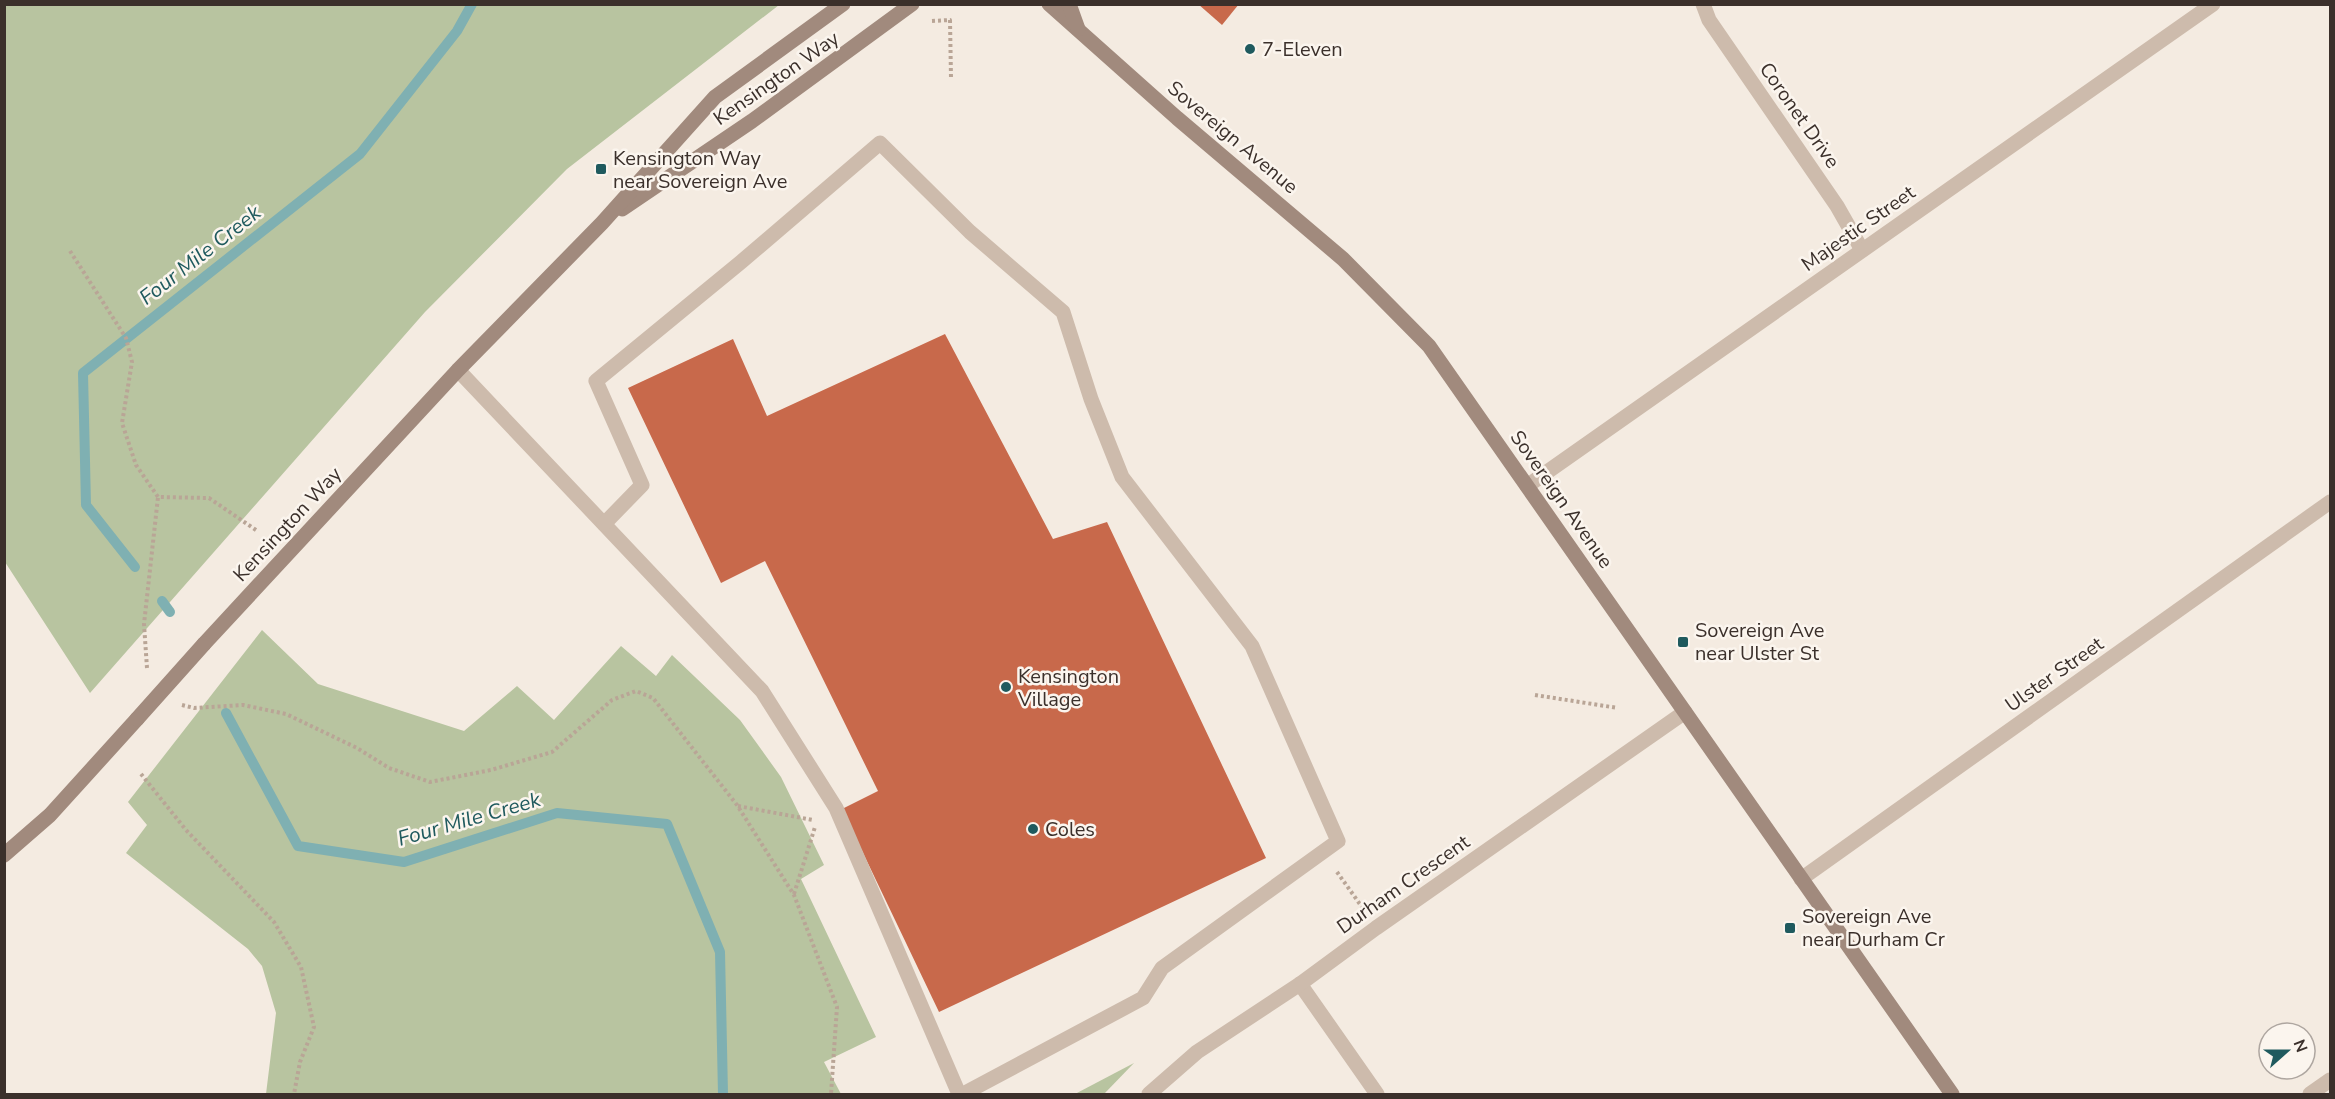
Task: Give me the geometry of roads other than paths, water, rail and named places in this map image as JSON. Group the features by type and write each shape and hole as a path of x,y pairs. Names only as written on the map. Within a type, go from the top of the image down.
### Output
{"street":[{"name":"Kensington Way","path":"4,855 50,815 204,644 458,370 602,222 715,97 843,4"},
{"name":"Sovereign Avenue","path":"1049,4 1177,118 1343,259 1429,346 1952,1095"},
{"path":"1069,4 1079,32"},
{"name":"Coronet Drive","path":"1703,4 1709,20 1837,206 1862,250"},
{"name":"Majestic Street","path":"1527,486 2213,4"},
{"name":"Kensington Way","path":"602,222 918,9"},
{"path":"458,370 762,691 836,808 961,1095 1143,998 1162,968 1338,841 1252,646 1122,477 1091,399 1063,312 970,232 880,143 741,262 596,381 642,484 604,524"},
{"name":"Ulster Street","path":"1802,879 2331,502"},
{"name":"Durham Crescent","path":"1149,1095 1197,1052 1300,984 1376,928 1685,712"},
{"path":"1300,984 1377,1095"},
{"path":"2310,1095 2331,1080"}],"waterway":[{"name":"Four Mile Creek","path":"135,567 86,505 83,373 360,154 457,31 472,4"},
{"name":"Four Mile Creek","path":"162,601 170,612"},
{"name":"Four Mile Creek","path":"226,713 298,846 404,862 557,813 667,824 720,952 723,1094"}],"place":[{"name":"7-Eleven","path":"1250,49"},
{"name":"Kensington Way near Sovereign Ave","path":"601,169"},
{"name":"Sovereign Ave near Ulster St","path":"1683,642"},
{"name":"Kensington Village","path":"1006,687"},
{"name":"Coles","path":"1033,829"},
{"name":"Sovereign Ave near Durham Cr","path":"1790,928"}]}
